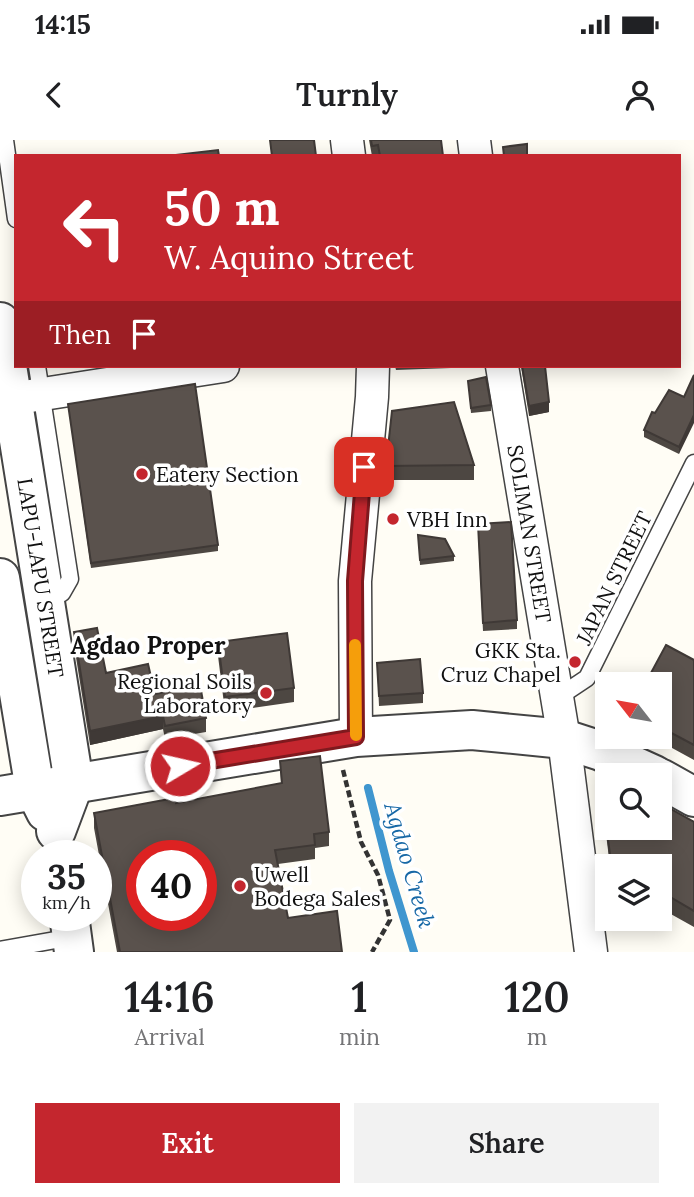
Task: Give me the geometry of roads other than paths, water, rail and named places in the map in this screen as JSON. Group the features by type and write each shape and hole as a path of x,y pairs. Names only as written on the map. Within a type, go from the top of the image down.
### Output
{"street":[{"name":"LAPU-LAPU STREET","path":"0,322 14,352"},
{"name":"LAPU-LAPU STREET","path":"21,368 30,387 44,602 74,783 59,840"},
{"path":"30,387 205,368"},
{"path":"347,739 355,581 373,368"},
{"name":"SOLIMAN STREET","path":"502,368 564,739 591,952"},
{"name":"LAPU-LAPU STREET","path":"0,578 18,793 55,840"},
{"path":"18,793 347,739 472,730 564,739 628,763"},
{"path":"672,785 694,797"}],"lane":[{"path":"5,140 4,165 14,210"},
{"name":"JAPAN STREET","path":"557,698 587,678 694,463"},
{"path":"0,950 32,949 72,935"}],"waterway":[{"name":"Agdao Creek","path":"368,788 389,871 414,952"}],"place":[{"name":"Eatery Section","path":"142,474"},
{"name":"VBH Inn","path":"393,519"},
{"name":"GKK Sta. Cruz Chapel","path":"575,662"},
{"name":"Regional Soils Laboratory","path":"266,693"},
{"name":"Uwell Bodega Sales","path":"240,886"}],"district":[{"name":"Agdao Proper","path":"148,645"}]}
